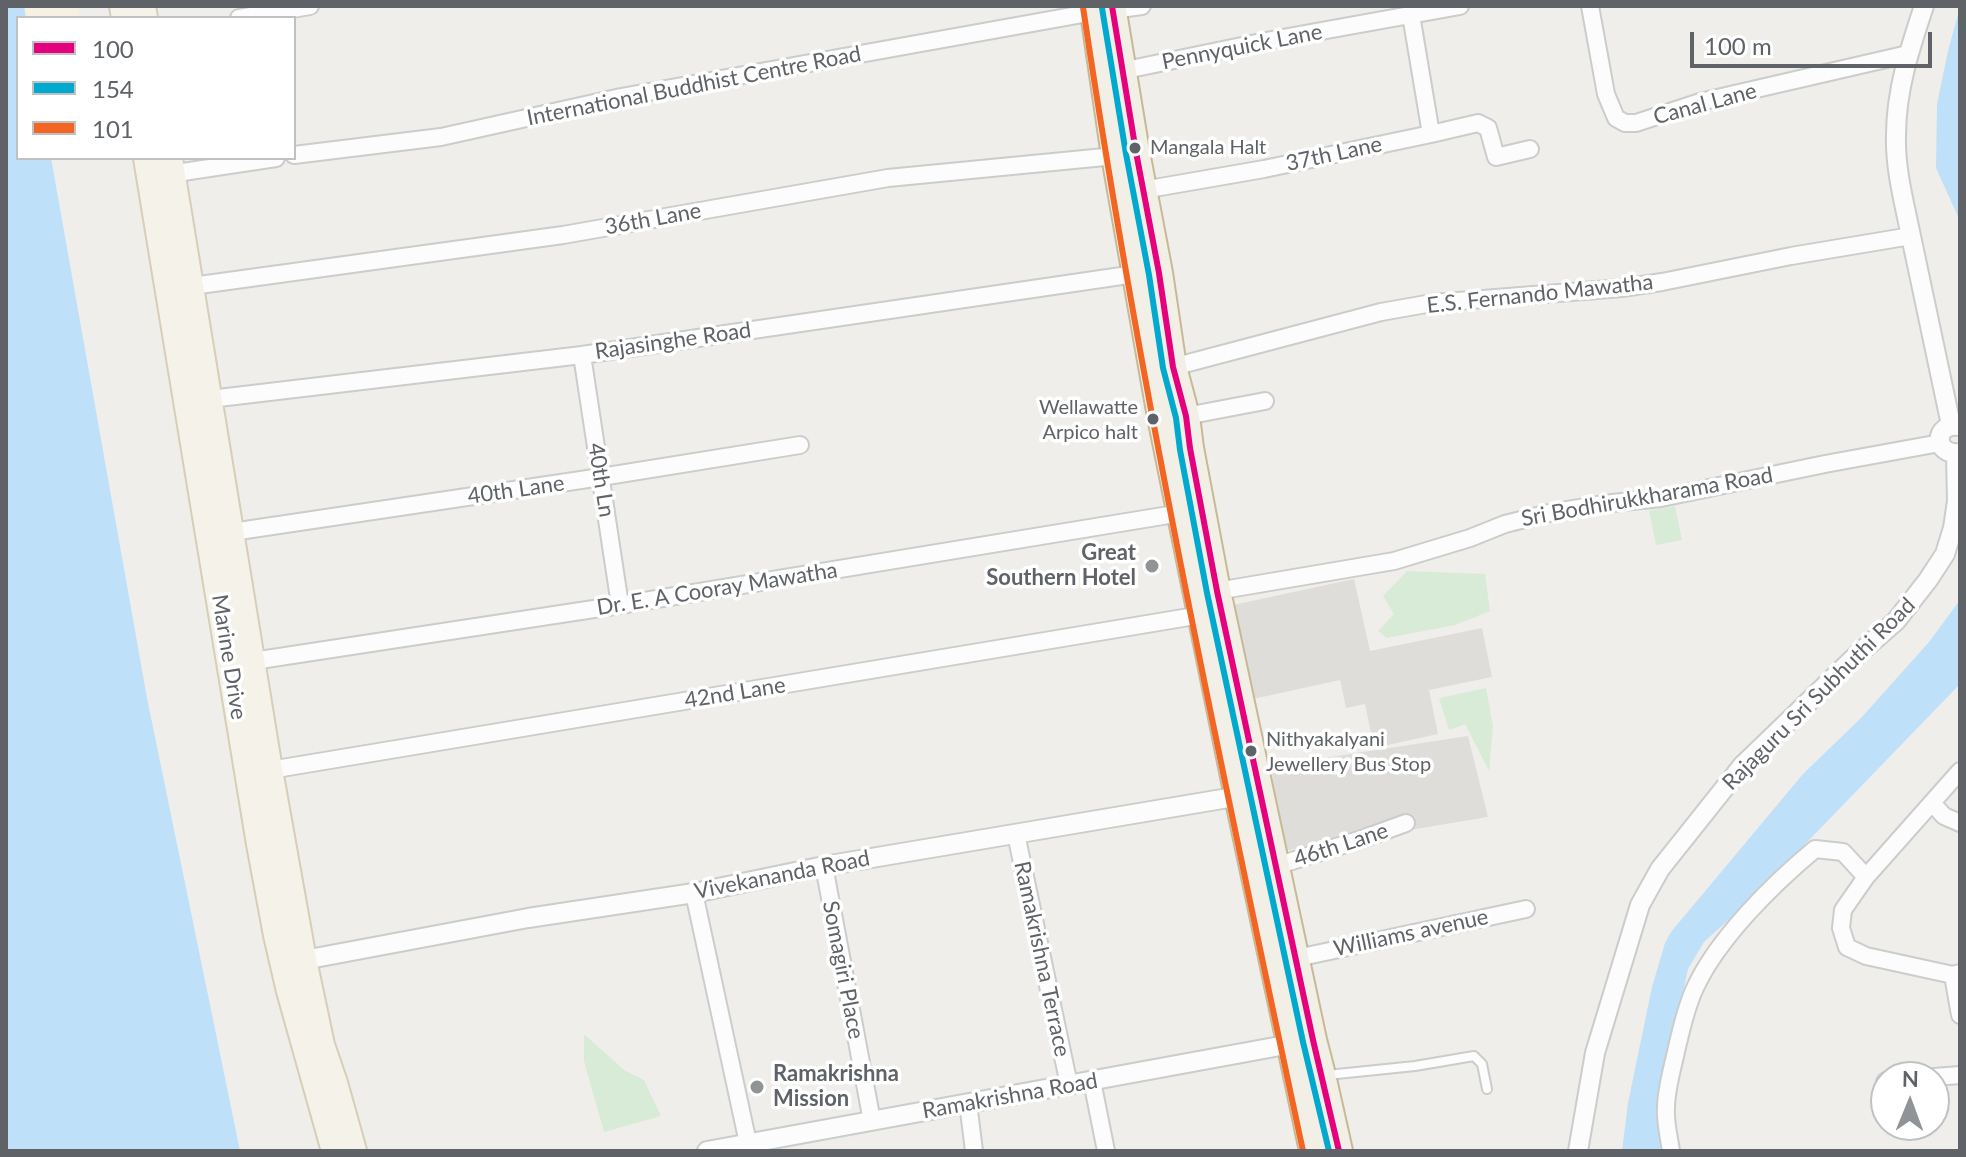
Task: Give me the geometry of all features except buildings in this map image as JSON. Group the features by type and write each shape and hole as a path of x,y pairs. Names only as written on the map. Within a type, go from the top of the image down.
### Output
{"highway":[{"path":"1103,9 1121,71 1159,273 1173,367 1186,416 1249,794 1276,866 1297,958 1313,1151"},
{"path":"1103,9 1115,156 1201,615 1249,794 1302,1042 1322,1075 1339,1151"}],"main road":[{"name":"Marine Drive","path":"160,166 192,286 304,960 322,1045 354,1151"},
{"name":"Marine Drive","path":"160,166 259,844 293,1006 334,1151"}],"street":[{"path":"251,16 310,6"},
{"name":"International Buddhist Centre Road","path":"296,155 441,137 621,97 1103,9 1142,6"},
{"path":"1431,134 1411,15 1460,6"},
{"name":"Canal Lane","path":"1590,6 1606,94 1616,118 1625,123 1636,123 1700,102 1908,54"},
{"path":"1924,6 1901,83 1895,137 1911,236 1955,425 1943,430 1952,450"},
{"name":"Pennyquick Lane","path":"1121,71 1411,15"},
{"name":"37th Lane","path":"1143,190 1264,169 1478,123 1488,128 1496,157 1530,149"},
{"name":"36th Lane","path":"192,286 563,235 888,178 1115,156"},
{"path":"160,166 247,160"},
{"name":"E.S. Fernando Mawatha","path":"1173,367 1381,312 1432,303 1649,284 1911,236"},
{"name":"Rajasinghe Road","path":"210,399 582,355 1135,274"},
{"name":"40th Ln","path":"582,355 620,605"},
{"path":"1186,416 1265,401"},
{"name":"40th Lane","path":"232,532 800,445"},
{"name":"Sri Bodhirukkharama Road","path":"1217,591 1394,561 1505,524 1549,513 1661,498 1825,464 1952,450"},
{"name":"Rajaguru Sri Subhuthi Road","path":"1578,1151 1595,1053 1640,905 1660,869 1742,766 1896,621 1928,580 1945,554 1953,528 1957,501 1952,450"},
{"name":"Dr. E. A Cooray Mawatha","path":"253,661 620,605 1181,513"},
{"name":"42nd Lane","path":"270,770 1201,615"},
{"path":"1960,771 1866,877 1843,910 1841,928 1847,947 1866,956 1957,974 1960,1015"},
{"name":"Vivekananda Road","path":"304,960 528,918 694,893 824,866 1249,794"},
{"path":"1932,803 1944,816 1960,823"},
{"name":"46th Lane","path":"1276,866 1406,823"},
{"name":"Ramakrishna Terrace","path":"1016,834 1069,1085"},
{"path":"1671,1151 1666,1108 1673,1064 1688,1006 1701,976 1718,949 1757,904 1815,849 1843,852 1866,877"},
{"name":"Somagiri Place","path":"824,866 872,1121"},
{"path":"694,893 748,1143"},
{"name":"Williams avenue","path":"1297,958 1526,909"},
{"name":"Ramakrishna Road","path":"707,1151 1302,1042"},
{"path":"1092,1081 1106,1151"},
{"path":"968,1103 974,1151"}],"lane":[{"path":"1322,1075 1415,1066 1474,1056 1482,1064 1487,1089"}],"shaded area":[{"path":"1354,579 1370,651 1482,628 1492,677 1429,690 1438,734 1374,748 1365,704 1346,708 1340,680 1253,699 1233,605"},
{"path":"1468,736 1488,817 1284,851 1271,766"}],"green space":[{"path":"1675,506 1682,540 1656,545 1649,511"},
{"path":"1407,571 1485,574 1490,611 1455,625 1387,638 1378,631 1394,614 1383,596"},
{"path":"1486,688 1493,726 1489,771 1465,724 1449,730 1439,698"},
{"path":"584,1034 624,1070 644,1080 661,1116 604,1132 584,1061"}],"sand":[{"path":"24,6 78,6 79,16 26,16"}],"water":[{"path":"6,6 24,6 26,16 16,16 16,160 51,160 147,698 240,1151 6,1151"},
{"path":"1960,7 1960,221 1936,168 1937,104"},
{"path":"1960,600 1960,684 1754,897 1704,942 1688,969 1665,1075 1660,1151 1622,1151 1628,1103 1652,987 1671,932 1803,774 1862,717 1929,642"}],"transit line":[{"name":"100","path":"1112,6 1173,367 1186,416 1217,591 1339,1151"},
{"name":"101","path":"1083,7 1156,438 1303,1151"},
{"name":"154","path":"1102,8 1163,368 1176,418 1207,593 1329,1151"}],"place":[{"name":"Mangala Halt","path":"1135,148"},
{"name":"Wellawatte Arpico halt","path":"1153,419"},
{"name":"Great Southern Hotel","path":"1152,566"},
{"name":"Nithyakalyani Jewellery Bus Stop","path":"1251,751"},
{"name":"Ramakrishna Mission","path":"757,1087"}]}
